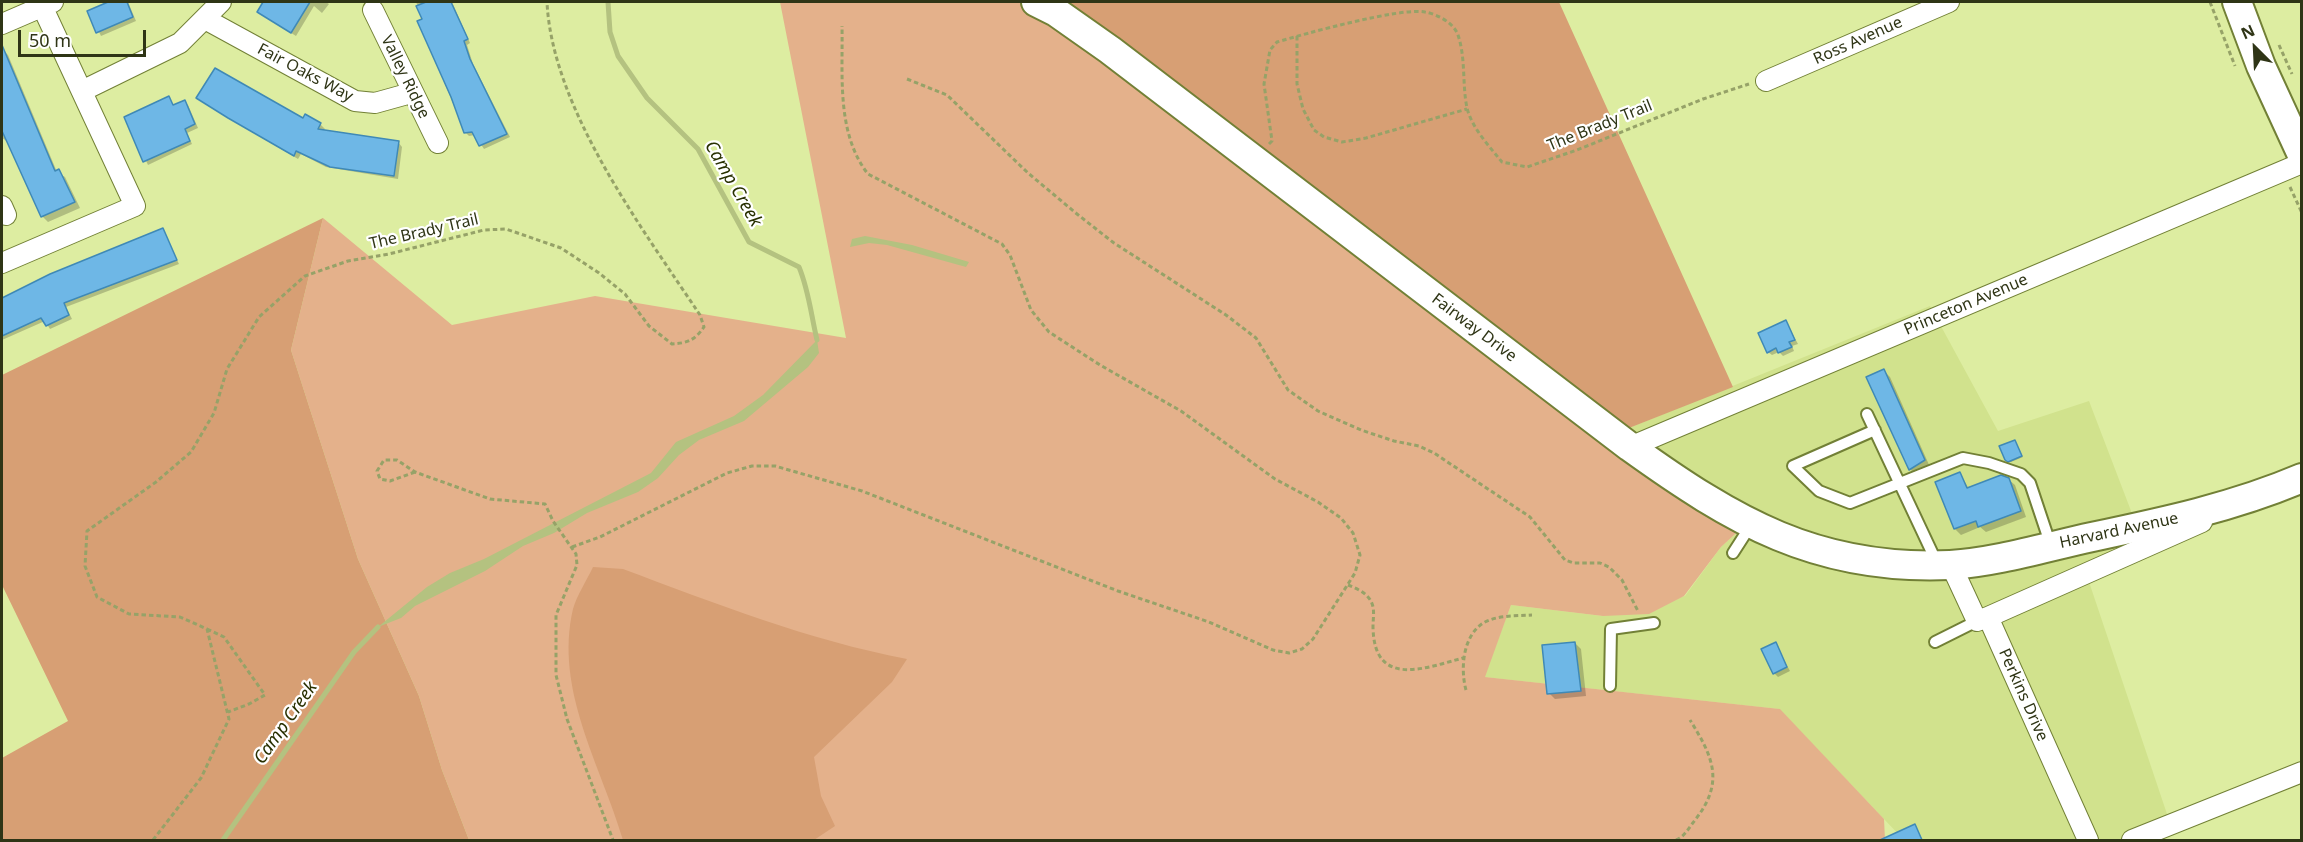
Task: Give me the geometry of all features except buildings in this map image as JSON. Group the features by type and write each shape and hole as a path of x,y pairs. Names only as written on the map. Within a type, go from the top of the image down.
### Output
{"street":[{"path":"82,92 180,43 221,2"},
{"name":"Fairway Drive","path":"1036,2 1081,29 1630,447 1707,501 1751,525 1803,546 1876,561 1944,565"},
{"name":"Ross Avenue","path":"1766,81 1949,2"},
{"path":"2236,2 2260,66 2301,155"},
{"path":"2,24 48,4 82,92 135,206 2,263"},
{"name":"Valley Ridge","path":"373,10 411,93 438,143"},
{"name":"Fair Oaks Way","path":"205,19 355,101 375,103 411,93"},
{"name":"Princeton Avenue","path":"1630,447 2301,163"},
{"name":"Harvard Avenue","path":"1944,565 2051,546 2184,518 2293,482"},
{"name":"Harvard Avenue","path":"1983,619 2015,613 2293,482"},
{"name":"Perkins Drive","path":"1944,565 1983,619 2088,840"},
{"path":"2132,840 2301,772"}],"lane":[{"path":"1867,414 1900,484 1944,565"},
{"path":"1875,430 1793,466 1819,491 1850,503 1963,458 1989,463 2021,474 2030,483 2051,546"},
{"path":"1733,554 1751,525"},
{"path":"1935,642 1983,619"},
{"path":"1610,686 1611,629 1650,624"}],"path":[{"name":"The Brady Trail","path":"228,713 249,705 265,695 224,637 180,616 129,614 97,597 85,566 87,531 156,482 190,452 214,413 227,369 259,317 305,276 348,261 389,254 484,230 506,229 561,248 599,273 625,294 649,326 672,344 686,343 697,338 704,327 700,315 642,228 598,152 563,82 548,23 547,2"},
{"name":"The Brady Trail","path":"1256,161 1260,150 1267,148 1272,141 1264,84 1270,50 1277,42 1383,17 1423,11 1442,18 1457,32 1462,49 1467,109 1476,128 1502,162 1527,166 1576,150 1739,86 1766,81"},
{"path":"572,547 600,537 727,473 752,466 775,466 862,491 1118,591 1209,622 1273,650 1289,653 1302,649 1312,639 1348,585 1360,555 1353,533 1341,518 1318,502 1275,479 1181,411 1049,332 1031,310 1010,255 1002,244 867,174 855,158 849,140 843,88 842,26"},
{"path":"1297,36 1297,84 1303,109 1314,130 1324,137 1342,142 1366,138 1467,109"},
{"path":"2278,42 2292,76"},
{"path":"907,79 947,95 1028,173 1096,229 1256,338 1288,390 1318,411 1361,430 1394,441 1419,446 1434,453 1530,517 1565,560 1574,563 1600,563 1609,567 1622,580 1650,624"},
{"path":"415,472 390,481 380,479 377,471 384,460 397,460 415,472 490,499 545,504 552,519 576,554 577,565 556,615 556,675 567,719 613,840"},
{"path":"1348,585 1370,598 1374,608 1375,644 1380,657 1388,666 1402,671 1418,670 1463,658"},
{"path":"1466,690 1463,679 1463,658 1476,630 1485,622 1503,617 1532,615"},
{"path":"153,840 201,778 229,719 207,629"},
{"path":"1676,840 1682,838 1698,817 1714,780 1714,766 1690,720"}],"shaded area":[{"path":"780,2 1045,2 1745,525 1721,547 1684,596 1649,614 1603,616 1511,605 1485,677 1780,709 1884,819 1885,840 469,840 442,770 419,696 358,559 291,350 323,218 452,325 595,296 846,338"},
{"path":"1045,2 1559,2 1733,387 1624,430"},
{"path":"323,218 291,350 358,559 419,696 442,770 469,840 2,840 2,758 68,721 2,585 2,375"},
{"path":"865,236 912,245 969,262 966,267 887,245 869,243 850,247 852,239"},
{"path":"1930,306 1998,431 2089,401 2141,537 2084,567 2169,820 2121,840 1904,840 1779,709 1484,677 1511,605 1603,616 1685,596 1721,547 1745,525 1624,430"},
{"path":"817,340 819,353 808,367 744,421 699,440 679,455 658,478 638,492 587,513 554,533 523,546 485,571 415,606 401,618 378,627 427,587 450,573 484,559 651,473 676,442 734,416 763,395"},
{"path":"593,567 623,569 798,631 907,659 892,682 814,757 821,796 835,826 814,840 623,840 583,727 570,669 569,639 573,609"}],"waterway":[{"name":"Camp Creek","path":"608,2 610,32 618,56 647,98 698,149 749,242 799,267 808,294 817,340"},
{"name":"Camp Creek","path":"223,840 354,652 378,627"}]}
